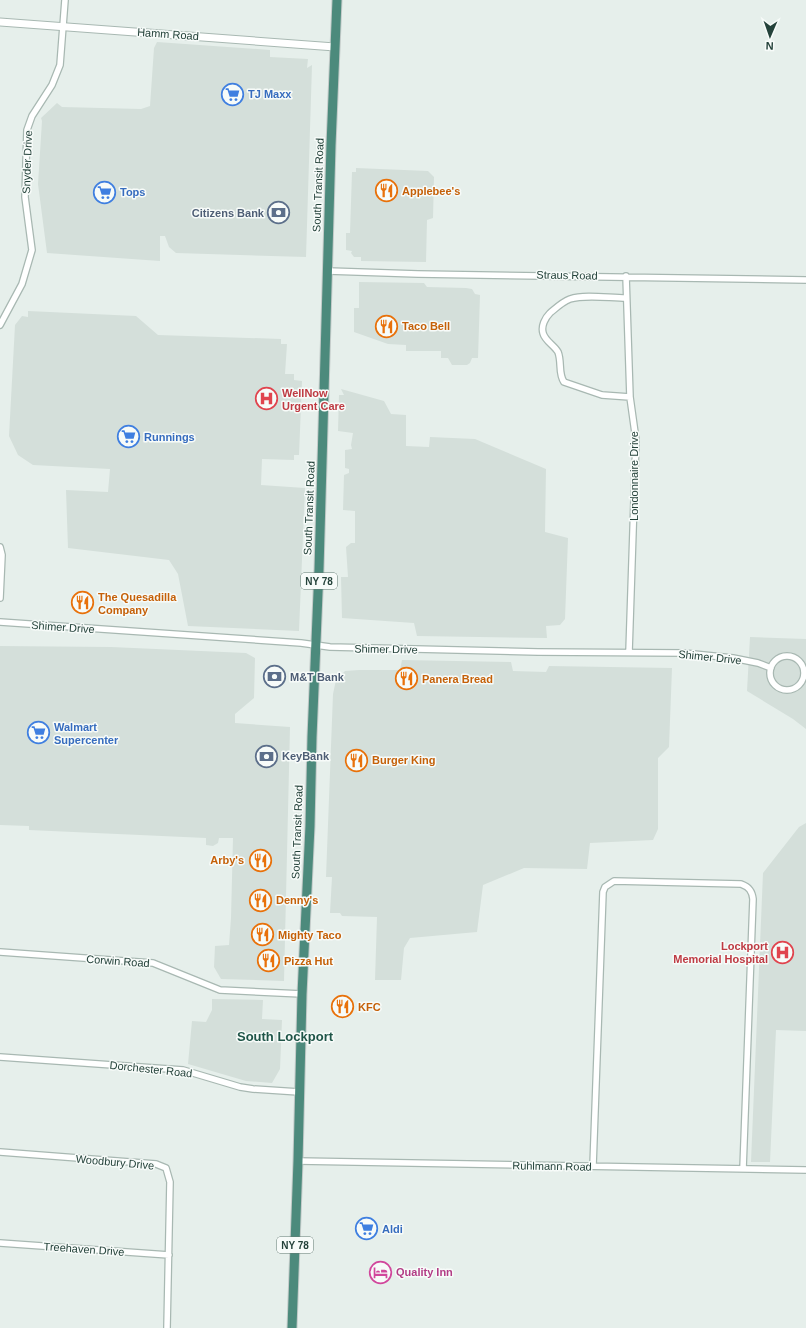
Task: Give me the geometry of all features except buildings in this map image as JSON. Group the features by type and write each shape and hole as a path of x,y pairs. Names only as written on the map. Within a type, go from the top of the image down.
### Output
{"highway":[{"name":"South Transit Road","path":"298,1161 302,994 319,575 337,0"},
{"name":"NY 78","path":"292,1328 298,1161"}],"street":[{"name":"Snyder Drive","path":"0,325 22,284 32,250 25,197 27,130 32,116 52,85 60,65 65,0"},
{"name":"Hamm Road","path":"0,22 335,47"},
{"name":"Straus Road","path":"328,271 418,274 626,276 806,280"},
{"name":"Londonnaire Drive","path":"626,276 630,396 636,440 629,652"},
{"path":"626,298 584,297 570,299 558,306 547,316 542,331 544,337 556,349 559,355 562,379 564,382 602,394 630,396"},
{"path":"0,547 2,555 0,598"},
{"name":"Shimer Drive","path":"0,622 330,647 545,652 684,653 720,656 758,663 771,668"},
{"path":"783,657 794,658 802,665 804,676 802,682 794,689 783,689 778,687 771,679 771,668 778,659 783,657"},
{"path":"593,1166 604,887 614,881 741,884 746,886 752,894 743,1169"},
{"name":"Corwin Road","path":"0,952 153,963 220,990 302,994"},
{"name":"Dorchester Road","path":"0,1057 183,1070 254,1090 299,1092"},
{"name":"Woodbury Drive","path":"0,1152 156,1164 166,1168 170,1182 167,1328"},
{"name":"Ruhlmann Road","path":"298,1161 806,1170"},
{"name":"Treehaven Drive","path":"0,1243 169,1255"}],"shaded area":[{"path":"157,42 270,50 270,57 308,59 307,68 312,65 306,257 176,253 169,247 165,236 160,236 160,261 47,253 38,184 41,118 57,103 62,107 141,109 150,106 154,48"},
{"path":"356,168 428,171 434,177 433,218 427,220 426,262 361,261 361,257 354,257 351,253 352,251 346,250 346,233 350,233 352,172 356,172"},
{"path":"359,282 424,283 427,287 472,289 475,294 480,295 478,358 472,358 470,363 467,365 452,365 448,358 441,358 441,351 406,351 406,345 388,344 354,332 354,308 359,308"},
{"path":"28,311 136,316 158,335 281,339 281,344 287,344 285,374 294,374 294,380 302,381 299,455 294,455 294,460 262,459 261,485 305,488 299,631 188,626 178,574 169,560 68,548 66,490 108,492 110,469 33,465 18,455 9,436 15,325 22,316 28,317"},
{"path":"341,389 384,401 391,414 406,415 406,446 429,447 430,437 475,439 546,469 545,532 568,538 565,619 560,625 546,626 547,638 417,636 414,623 342,618 341,577 348,577 346,547 351,543 355,543 355,511 343,510 344,475 349,473 349,469 345,468 345,450 352,449 351,445 353,433 338,431 339,395 344,395"},
{"path":"750,637 806,639 806,729 793,719 747,691"},
{"path":"0,646 111,647 246,653 255,658 254,698 235,714 235,723 290,727 284,981 221,979 214,967 215,946 229,945 233,838 219,838 218,843 213,846 206,845 206,838 29,830 29,826 0,825"},
{"path":"402,660 511,662 513,671 546,672 549,666 672,668 669,747 658,758 658,829 653,840 590,843 587,869 524,868 483,885 477,932 410,938 404,948 401,980 375,980 377,917 342,916 340,913 330,913 332,877 326,877 333,694 336,680 345,671 400,670"},
{"name":"Lockport Memorial Hospital","path":"806,823 806,1031 776,1030 770,1162 751,1162 763,873 799,827"},
{"path":"212,999 263,1000 262,1019 282,1020 280,1069 272,1083 246,1081 188,1064 192,1021 206,1022 212,1010"}],"place":[{"name":"TJ Maxx","path":"232,94"},
{"name":"Applebee's","path":"386,191"},
{"name":"Tops","path":"104,192"},
{"name":"Citizens Bank","path":"279,213"},
{"name":"Taco Bell","path":"387,326"},
{"name":"WellNow Urgent Care","path":"267,399"},
{"name":"Runnings","path":"128,437"},
{"name":"The Quesadilla Company","path":"83,603"},
{"name":"M&T Bank","path":"274,677"},
{"name":"Panera Bread","path":"406,679"},
{"name":"Walmart Supercenter","path":"39,733"},
{"name":"KeyBank","path":"267,756"},
{"name":"Burger King","path":"357,760"},
{"name":"Arby's","path":"260,860"},
{"name":"Denny's","path":"261,900"},
{"name":"Mighty Taco","path":"263,935"},
{"name":"Lockport Memorial Hospital","path":"783,952"},
{"name":"Pizza Hut","path":"269,961"},
{"name":"KFC","path":"343,1007"},
{"name":"Aldi","path":"366,1229"},
{"name":"Quality Inn","path":"380,1272"}],"district":[{"name":"South Lockport","path":"285,1036"}]}
